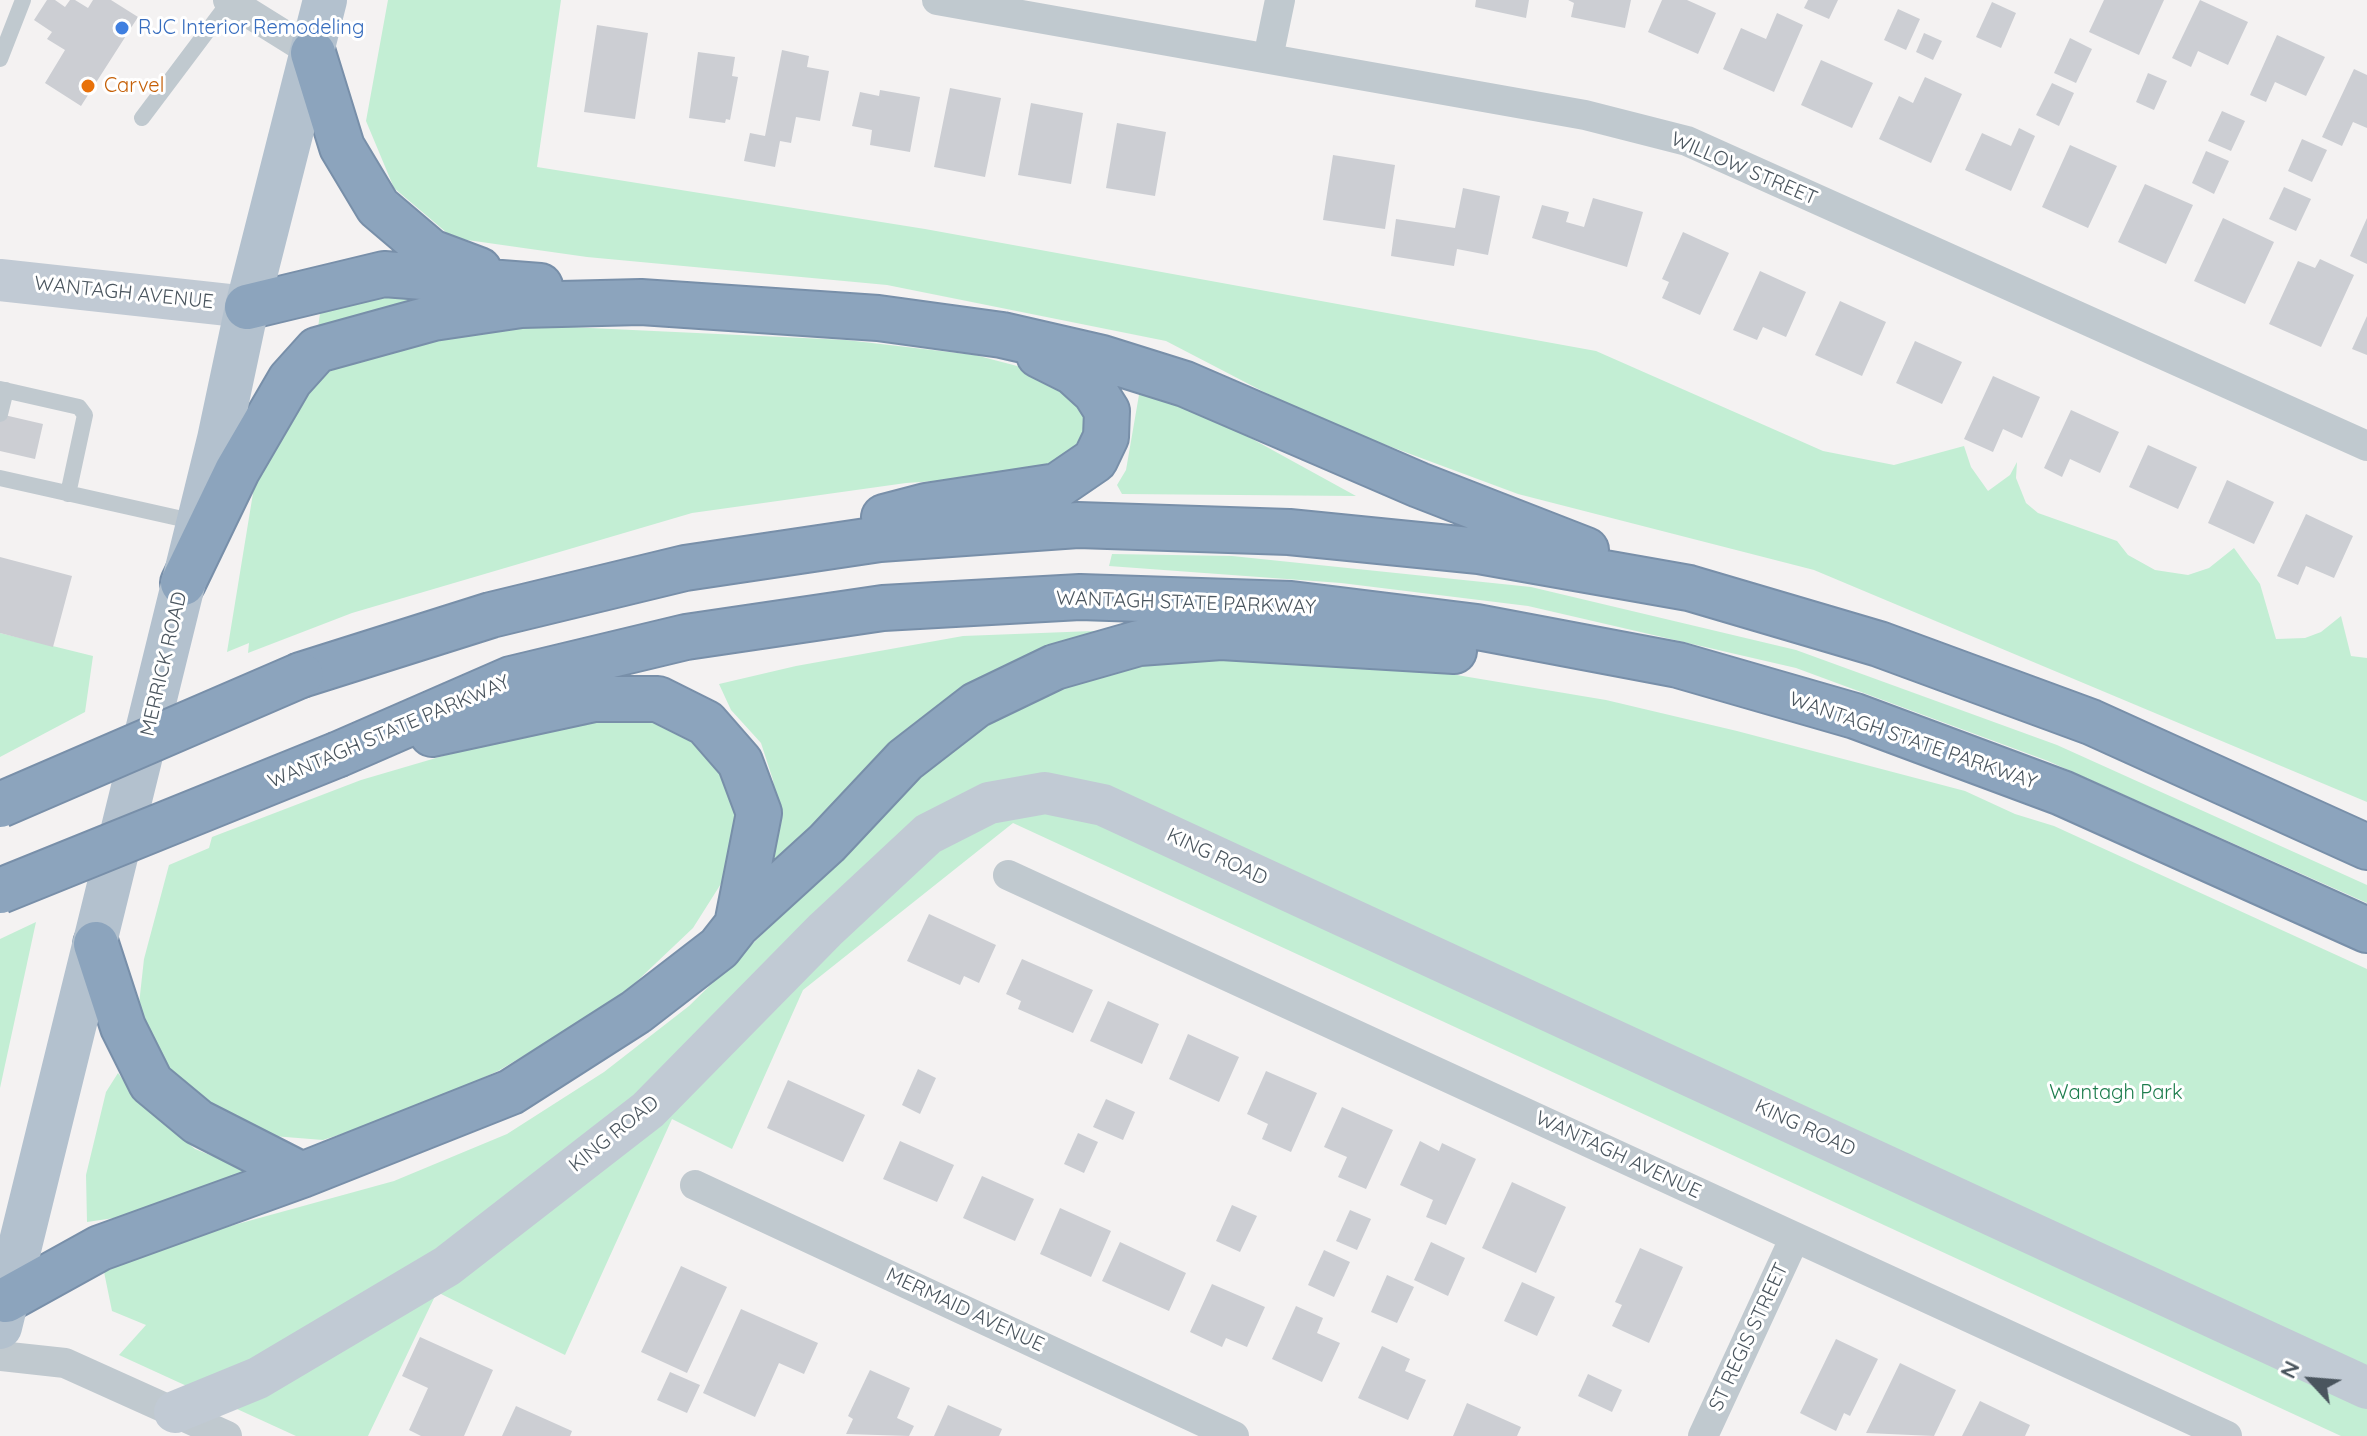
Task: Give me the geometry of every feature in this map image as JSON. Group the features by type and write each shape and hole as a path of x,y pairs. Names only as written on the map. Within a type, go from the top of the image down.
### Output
{"highway":[{"path":"313,53 342,147 378,207 431,252 508,281"},
{"path":"247,307 384,274 508,281 641,302 878,318 1002,335 1102,358 1185,384 1419,485 1689,588 1879,644 2091,722 2367,847"},
{"path":"183,583 237,471 290,380 317,350 433,318 521,305 641,302"},
{"path":"569,596 926,506 1057,486 1095,460 1106,437 1107,411 1095,392 1073,372 1002,335"},
{"path":"0,805 301,675 491,615 685,568 880,539 1078,525 1289,532 1479,551 1689,588"},
{"name":"WANTAGH STATE PARKWAY","path":"0,891 339,754 511,679 686,637 898,607 1080,597 1291,604 1477,627 1678,665 1855,716 2062,793 2367,930"},
{"path":"3,1313 100,1248 302,1175 511,1092 636,1012 719,948 737,925 827,843 905,760 976,705 1055,667 1139,643 1221,637 1678,665"},
{"path":"339,754 594,699 658,699 706,723 740,762 759,813 737,925"},
{"path":"96,944 123,1027 151,1083 198,1122 302,1175"}],"main road":[{"name":"MERRICK ROAD","path":"3,1313 96,944 247,307 325,0"}],"street":[{"path":"229,0 313,53"},
{"name":"WILLOW STREET","path":"937,0 1585,115 1687,141 2367,446"},
{"path":"1268,58 1280,0"},
{"name":"WANTAGH AVENUE","path":"0,280 247,307"},
{"name":"KING ROAD","path":"175,1412 258,1378 447,1266 648,1110 825,930 928,834 989,803 1045,793 1103,805 2367,1388"},
{"name":"WANTAGH AVENUE","path":"1008,875 2227,1436"},
{"name":"MERMAID AVENUE","path":"695,1185 1234,1436"},
{"name":"ST REGIS STREET","path":"1703,1436 1795,1237"},
{"path":"0,1356 65,1363 227,1436"}],"lane":[{"path":"0,59 23,0"},
{"path":"142,118 229,0"},
{"path":"0,414 3,389 79,407 85,415 68,494"},
{"path":"0,478 198,523"}],"green space":[{"path":"388,0 561,0 537,167 925,229 1596,351 1823,451 1894,465 1964,446 1971,467 1988,491 2010,475 2017,462 2016,478 2026,503 2038,513 2117,541 2128,555 2155,570 2188,575 2209,568 2234,548 2260,584 2276,639 2305,638 2321,632 2341,616 2351,656 2367,658 2367,802 1814,570 1518,494 1316,419 1166,341 887,285 587,257 453,238 394,188 366,121"},
{"path":"437,292 443,297 317,335 322,299"},
{"path":"526,325 846,340 975,355 1044,373 1087,415 1084,443 1041,474 906,483 692,513 352,613 248,653 249,643 227,652 255,481 283,419 330,367 417,328"},
{"path":"1140,389 1205,413 1356,496 1122,494 1117,485 1126,470"},
{"path":"1112,554 1232,556 1531,587 1796,650 2057,745 2367,885 2367,903 2048,761 1796,668 1528,606 1341,583 1109,566"},
{"path":"1119,630 970,688 905,730 769,874 777,817 773,780 761,743 731,710 719,684 796,666 963,636"},
{"path":"0,633 93,656 85,712 0,757"},
{"name":"Wantagh Park","path":"1160,652 1379,662 1606,700 1737,731 1965,791 2015,814 2054,826 2367,969 2367,1436 2341,1436 1013,823 803,990 732,1149 672,1119 565,1355 437,1292 368,1436 296,1436 119,1355 146,1325 112,1311 103,1267 143,1250 394,1181 507,1134 604,1072 689,1006 788,909 876,810 954,743 1035,691"},
{"path":"596,711 635,714 680,729 716,760 735,802 739,838 724,879 693,928 617,1000 498,1071 403,1114 323,1140 248,1134 177,1089 138,1013 144,959 169,865 209,848 212,837 361,780"},
{"path":"36,922 0,1088 0,939"},
{"path":"118,1073 142,1106 195,1149 243,1168 247,1177 238,1184 114,1218 87,1222 86,1175 106,1092"}],"building":[{"path":"47,0 55,0 65,7 70,0 75,0 88,8 93,0 111,0 138,17 81,106 45,83 65,50 47,39 52,32 34,20"},
{"path":"1476,0 1529,0 1526,18 1475,7"},
{"path":"1568,0 1631,0 1625,28 1571,17 1574,3"},
{"path":"1662,0 1687,0 1716,13 1698,54 1648,32"},
{"path":"1808,0 1838,0 1829,19 1804,8"},
{"path":"2104,0 2164,0 2139,55 2089,32"},
{"path":"2200,0 2248,22 2228,65 2198,51 2191,67 2172,58"},
{"path":"1992,2 2016,13 2001,48 1976,37"},
{"path":"1898,9 1920,19 1906,50 1884,40"},
{"path":"1777,13 1803,25 1774,92 1723,69 1741,28 1766,39"},
{"path":"597,25 648,33 635,119 584,112"},
{"path":"1924,33 1942,41 1933,60 1916,52"},
{"path":"2277,35 2325,57 2306,96 2275,82 2266,102 2250,95"},
{"path":"2070,38 2092,49 2076,83 2054,73"},
{"path":"782,50 809,56 807,67 829,71 820,121 796,117 791,143 780,141 775,167 744,161 750,133 765,136"},
{"path":"698,52 735,57 732,76 738,77 730,120 726,119 725,123 689,118"},
{"path":"1821,60 1873,83 1852,128 1801,105"},
{"path":"2354,69 2367,75 2367,128 2353,122 2342,146 2322,137"},
{"path":"2148,73 2167,81 2154,110 2136,102"},
{"path":"1925,77 1962,94 1931,163 1879,139 1899,96 1913,103"},
{"path":"2052,83 2074,93 2059,126 2036,115"},
{"path":"950,88 1001,98 985,177 934,167"},
{"path":"880,90 920,97 910,152 870,145 872,130 852,126 860,92 879,96"},
{"path":"1031,103 1083,113 1071,184 1018,175"},
{"path":"2222,111 2245,121 2231,151 2208,141"},
{"path":"1117,123 1166,132 1155,196 1106,188"},
{"path":"2019,128 2035,136 2011,191 1965,170 1982,133 2011,146"},
{"path":"2302,139 2327,150 2312,182 2288,171"},
{"path":"2070,145 2117,166 2088,228 2042,207"},
{"path":"2206,151 2229,161 2214,194 2192,183"},
{"path":"1333,155 1395,165 1385,229 1323,220"},
{"path":"2145,184 2193,205 2166,264 2118,242"},
{"path":"2284,187 2311,199 2296,231 2269,219"},
{"path":"1463,188 1500,196 1488,255 1457,249 1454,266 1391,256 1396,219 1455,228"},
{"path":"1593,198 1643,212 1627,267 1532,238 1542,205 1569,212 1566,222 1584,227"},
{"path":"2223,218 2274,242 2245,304 2194,281"},
{"path":"2367,218 2367,264 2350,256"},
{"path":"1683,232 1729,253 1700,315 1662,298 1669,282 1662,279"},
{"path":"2320,259 2354,275 2321,347 2269,324 2298,261 2315,268"},
{"path":"1760,271 1806,292 1786,337 1763,327 1757,340 1733,330"},
{"path":"1840,301 1886,322 1862,376 1815,355"},
{"path":"2367,316 2367,355 2352,349"},
{"path":"1915,341 1962,362 1942,404 1896,383"},
{"path":"1993,376 2040,397 2022,438 2003,429 1993,452 1964,439"},
{"path":"2071,410 2119,432 2100,473 2070,459 2062,477 2044,468"},
{"path":"0,414 43,424 35,459 0,451"},
{"path":"2148,445 2197,467 2178,509 2129,487"},
{"path":"2227,480 2274,502 2254,544 2208,523"},
{"path":"2306,514 2353,536 2334,578 2306,566 2298,585 2277,576"},
{"path":"0,557 72,576 53,647 0,633"},
{"path":"929,914 996,945 979,983 964,976 960,985 907,961"},
{"path":"1022,959 1093,990 1073,1033 1018,1009 1021,1001 1006,994"},
{"path":"1108,1001 1159,1024 1142,1064 1090,1041"},
{"path":"1188,1034 1239,1057 1219,1102 1169,1079"},
{"path":"918,1069 936,1078 920,1114 902,1105"},
{"path":"1266,1071 1317,1093 1291,1152 1262,1139 1268,1124 1247,1114"},
{"path":"788,1080 865,1115 843,1162 767,1128"},
{"path":"1106,1099 1135,1112 1123,1140 1093,1127"},
{"path":"1342,1107 1393,1130 1366,1189 1338,1177 1347,1157 1324,1147"},
{"path":"1078,1133 1098,1142 1084,1173 1064,1164"},
{"path":"900,1141 954,1165 937,1202 883,1179"},
{"path":"1420,1141 1439,1151 1442,1143 1476,1159 1446,1225 1426,1217 1433,1200 1400,1185"},
{"path":"982,1176 1034,1199 1015,1241 963,1218"},
{"path":"1512,1182 1566,1207 1536,1273 1482,1248"},
{"path":"1232,1205 1257,1216 1240,1252 1216,1241"},
{"path":"1060,1208 1111,1231 1091,1277 1040,1254"},
{"path":"1350,1210 1371,1219 1357,1250 1336,1241"},
{"path":"1120,1242 1186,1273 1169,1311 1102,1281"},
{"path":"1431,1242 1465,1258 1448,1296 1414,1280"},
{"path":"1640,1248 1683,1267 1649,1343 1612,1326 1622,1305 1615,1302"},
{"path":"1324,1250 1350,1262 1334,1297 1308,1285"},
{"path":"681,1266 727,1287 687,1373 641,1352"},
{"path":"1387,1275 1414,1287 1397,1323 1371,1312"},
{"path":"1522,1282 1555,1297 1537,1336 1504,1321"},
{"path":"1212,1284 1265,1307 1247,1347 1226,1338 1222,1347 1190,1332"},
{"path":"1296,1306 1323,1318 1317,1333 1340,1343 1322,1382 1272,1359"},
{"path":"741,1309 818,1343 804,1374 779,1363 755,1417 703,1393"},
{"path":"420,1337 493,1370 464,1436 421,1436 409,1430 428,1388 402,1376"},
{"path":"1836,1339 1878,1359 1850,1416 1844,1413 1836,1431 1800,1413"},
{"path":"1382,1346 1410,1359 1405,1371 1426,1380 1408,1420 1358,1398"},
{"path":"1900,1363 1956,1390 1934,1436 1866,1433"},
{"path":"870,1370 910,1388 897,1418 914,1426 909,1436 846,1434 853,1419 848,1416"},
{"path":"670,1372 700,1385 687,1413 657,1400"},
{"path":"1588,1374 1622,1390 1612,1412 1578,1396"},
{"path":"1980,1401 2030,1425 2025,1436 1962,1436"},
{"path":"1467,1403 1521,1427 1517,1436 1453,1436"},
{"path":"948,1405 1002,1429 999,1436 934,1436"},
{"path":"516,1406 572,1431 570,1436 502,1436"}],"place":[{"name":"RJC Interior Remodeling","path":"122,28"},
{"name":"Carvel","path":"88,86"}]}
